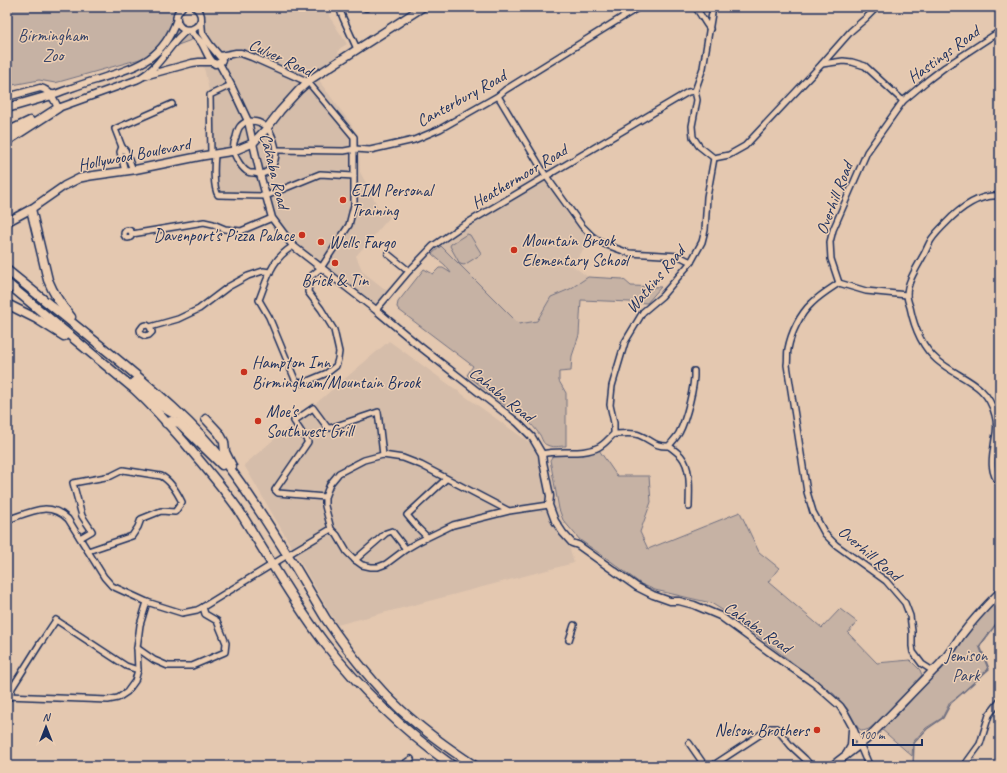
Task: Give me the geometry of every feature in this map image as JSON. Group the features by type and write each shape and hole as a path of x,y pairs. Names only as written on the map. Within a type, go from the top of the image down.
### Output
{"highway":[{"path":"7,108 52,96"},
{"path":"7,132 58,108"},
{"path":"7,141 58,108"},
{"path":"31,209 52,291 81,330"},
{"path":"7,270 153,389 182,416 212,448 235,476 326,618 361,666 382,691 425,731 475,766"},
{"path":"7,283 146,400 227,494 314,629 352,676 387,713 422,744 453,766"},
{"path":"7,304 37,319 111,365 166,410 173,414 182,416"},
{"path":"206,419 219,433 224,442 225,452 235,476"},
{"path":"166,423 171,421 179,423 216,460 235,476"}],"main road":[{"path":"253,143 280,111 308,82 423,7"},
{"name":"Hollywood Boulevard","path":"7,222 31,209 64,186 80,178 133,170 234,151 253,143"},
{"path":"832,766 867,739 933,671 941,665 981,611 1000,592"}],"street":[{"path":"52,96 95,80 134,68 151,57 161,48 173,30 178,11 182,7"},
{"path":"7,96 43,88 52,96 58,108 143,77 192,63 205,61 215,64 219,63 222,60 220,56 202,33 200,12 196,7"},
{"path":"342,7 343,18 357,49"},
{"name":"Canterbury Road","path":"276,150 344,151 355,149 373,149 414,140 440,129 498,96 505,90 639,7"},
{"path":"694,7 700,13 706,25 710,29"},
{"path":"713,7 704,68 695,90 697,100 692,126 693,137 699,146 714,158 729,155 745,146 851,31 877,7"},
{"path":"177,19 179,25 188,30 200,42 212,62"},
{"path":"143,77 161,59 179,35 195,28 201,21"},
{"name":"Hastings Road","path":"903,101 945,67 1000,31"},
{"name":"Culver Road","path":"220,56 241,53 308,82 354,137 354,205 349,225 321,268 310,277 308,292 334,330 339,352 338,359 336,366 327,373 303,383 296,382 268,317 259,300 270,272"},
{"path":"822,64 843,61 865,66 903,101"},
{"name":"Cahaba Road","path":"219,63 248,121 272,218 293,246 518,423 532,437 542,454 550,496 549,505 555,521 572,543 578,545 637,587 652,595 670,601 679,601 694,605 720,616 814,683 840,706 846,715 869,766"},
{"path":"231,85 210,96 215,186 218,195 266,196 320,174 354,176"},
{"name":"Heathermoor Road","path":"376,310 409,271 433,246 459,228 688,92 695,90"},
{"path":"498,96 546,176 582,226 592,236 604,244 629,252 679,256 691,262"},
{"name":"Overhill Road","path":"903,101 867,152 833,230 830,242 831,259 839,283 810,304 800,318 788,349 787,365 807,492 813,512 826,534 836,545 886,582 905,603 910,616 913,652 922,664 933,671"},
{"path":"133,170 125,150 122,148 115,129 172,104"},
{"path":"248,121 260,122 270,131 274,140 276,156 273,164 268,171 260,174 247,172 240,165 234,151 237,130 242,124 248,121"},
{"path":"122,148 120,152 125,171"},
{"name":"Watkins Road","path":"614,434 614,423 610,405 612,386 625,342 643,312 662,296 691,262 702,242 705,230 707,197 714,158"},
{"path":"1000,196 982,198 968,204 946,223 931,240 914,273 907,295 913,321 920,339 930,353 938,360 971,381 984,392 994,409 996,435 992,468 996,479 1000,484"},
{"path":"132,234 204,222 225,229 241,231 272,218"},
{"path":"150,328 178,319 199,309 228,287 248,276 263,271 270,272 276,261 285,251 293,246"},
{"path":"388,254 409,271"},
{"path":"839,283 866,291 907,295"},
{"path":"669,446 679,433 686,415 694,380 694,371"},
{"path":"325,497 278,494 274,490 308,442 294,421 313,408 327,427 330,428 378,412 383,455"},
{"path":"542,454 549,452 586,451 600,446 614,434 640,435 661,446 669,446 682,457 687,465 690,482 689,507"},
{"path":"509,511 420,465 403,458 383,455 364,460 339,473 330,484 325,497 325,506 331,529 337,535 347,552 355,560 362,565 371,567 378,567 386,564 406,549 453,525 509,511 549,505"},
{"path":"80,538 92,532 82,516 73,483 111,476 123,470 161,476 166,478 182,502 175,512 161,511 141,519 132,536 88,551"},
{"path":"427,537 416,527 407,515 446,479"},
{"path":"7,520 41,509 50,509 62,513 68,519 104,578 112,586 147,602 182,612 198,610 331,529"},
{"path":"355,560 386,533 392,531 406,549"},
{"path":"138,670 126,666 56,620 8,696 108,700 118,698 126,692 135,680 138,670 137,648 140,625 147,602"},
{"path":"137,648 154,660 168,666 192,666 225,652 226,643 217,621 205,614 203,607"},
{"path":"569,640 574,625"},
{"path":"964,766 980,744 989,715 1000,701"},
{"path":"845,756 851,746 852,726"},
{"path":"712,766 770,728 776,728 810,766"},
{"path":"689,743 704,766"},
{"path":"401,766 411,759"}],"shaded area":[{"path":"202,7 330,7 329,16 347,44 339,49 338,56 316,72 322,85 351,124 359,143 360,172 378,207 390,217 356,256 363,272 390,293 376,310 300,252 272,218 266,196 218,195 215,186 212,155 210,95 201,60 216,54 203,32"},
{"name":"Mountain Brook Elementary School","path":"542,180 548,183 570,218 592,240 581,253 573,266 588,277 570,289 551,297 537,321 519,324 441,246"},
{"path":"389,341 541,451 574,563 337,625 244,465"}],"green space":[{"name":"Birmingham Zoo","path":"7,7 173,7 194,39 140,59 55,83 39,80 7,86"},
{"path":"467,234 470,235 481,253 464,265 460,264 450,246"},
{"path":"441,246 519,324 537,321 551,297 570,289 588,277 623,279 631,286 661,287 647,303 581,300 579,335 572,356 571,371 559,372 559,381 566,393 566,446 556,447 544,444 540,435 525,418 507,407 467,375 473,366 397,307 398,302 424,269 433,274 439,268 443,268 451,273 445,265 432,254"},
{"path":"599,450 617,476 649,476 651,502 640,532 648,549 740,512 759,552 779,568 768,582 822,628 840,609 857,622 848,633 877,663 910,660 920,670 922,675 893,707 869,729 863,731 858,728 847,708 834,694 727,613 711,603 655,590 641,584 580,540 563,520 559,509 550,460 554,454 583,454"},
{"name":"Jemison Park","path":"1000,595 1000,620 979,646 988,669 960,695 950,702 942,718 926,728 913,742 912,756 880,728 906,706"}],"waterway":[{"path":"913,766 914,743 927,729 943,718 951,703 989,669 980,646 996,624 1000,621"}],"place":[{"name":"EIM Personal Training","path":"343,200"},
{"name":"Davenport's Pizza Palace","path":"302,235"},
{"name":"Wells Fargo","path":"321,242"},
{"name":"Mountain Brook Elementary School","path":"514,250"},
{"name":"Brick & Tin","path":"335,263"},
{"name":"Hampton Inn Birmingham/Mountain Brook","path":"244,372"},
{"name":"Moe's Southwest Grill","path":"258,421"},
{"name":"Nelson Brothers","path":"817,730"}]}
